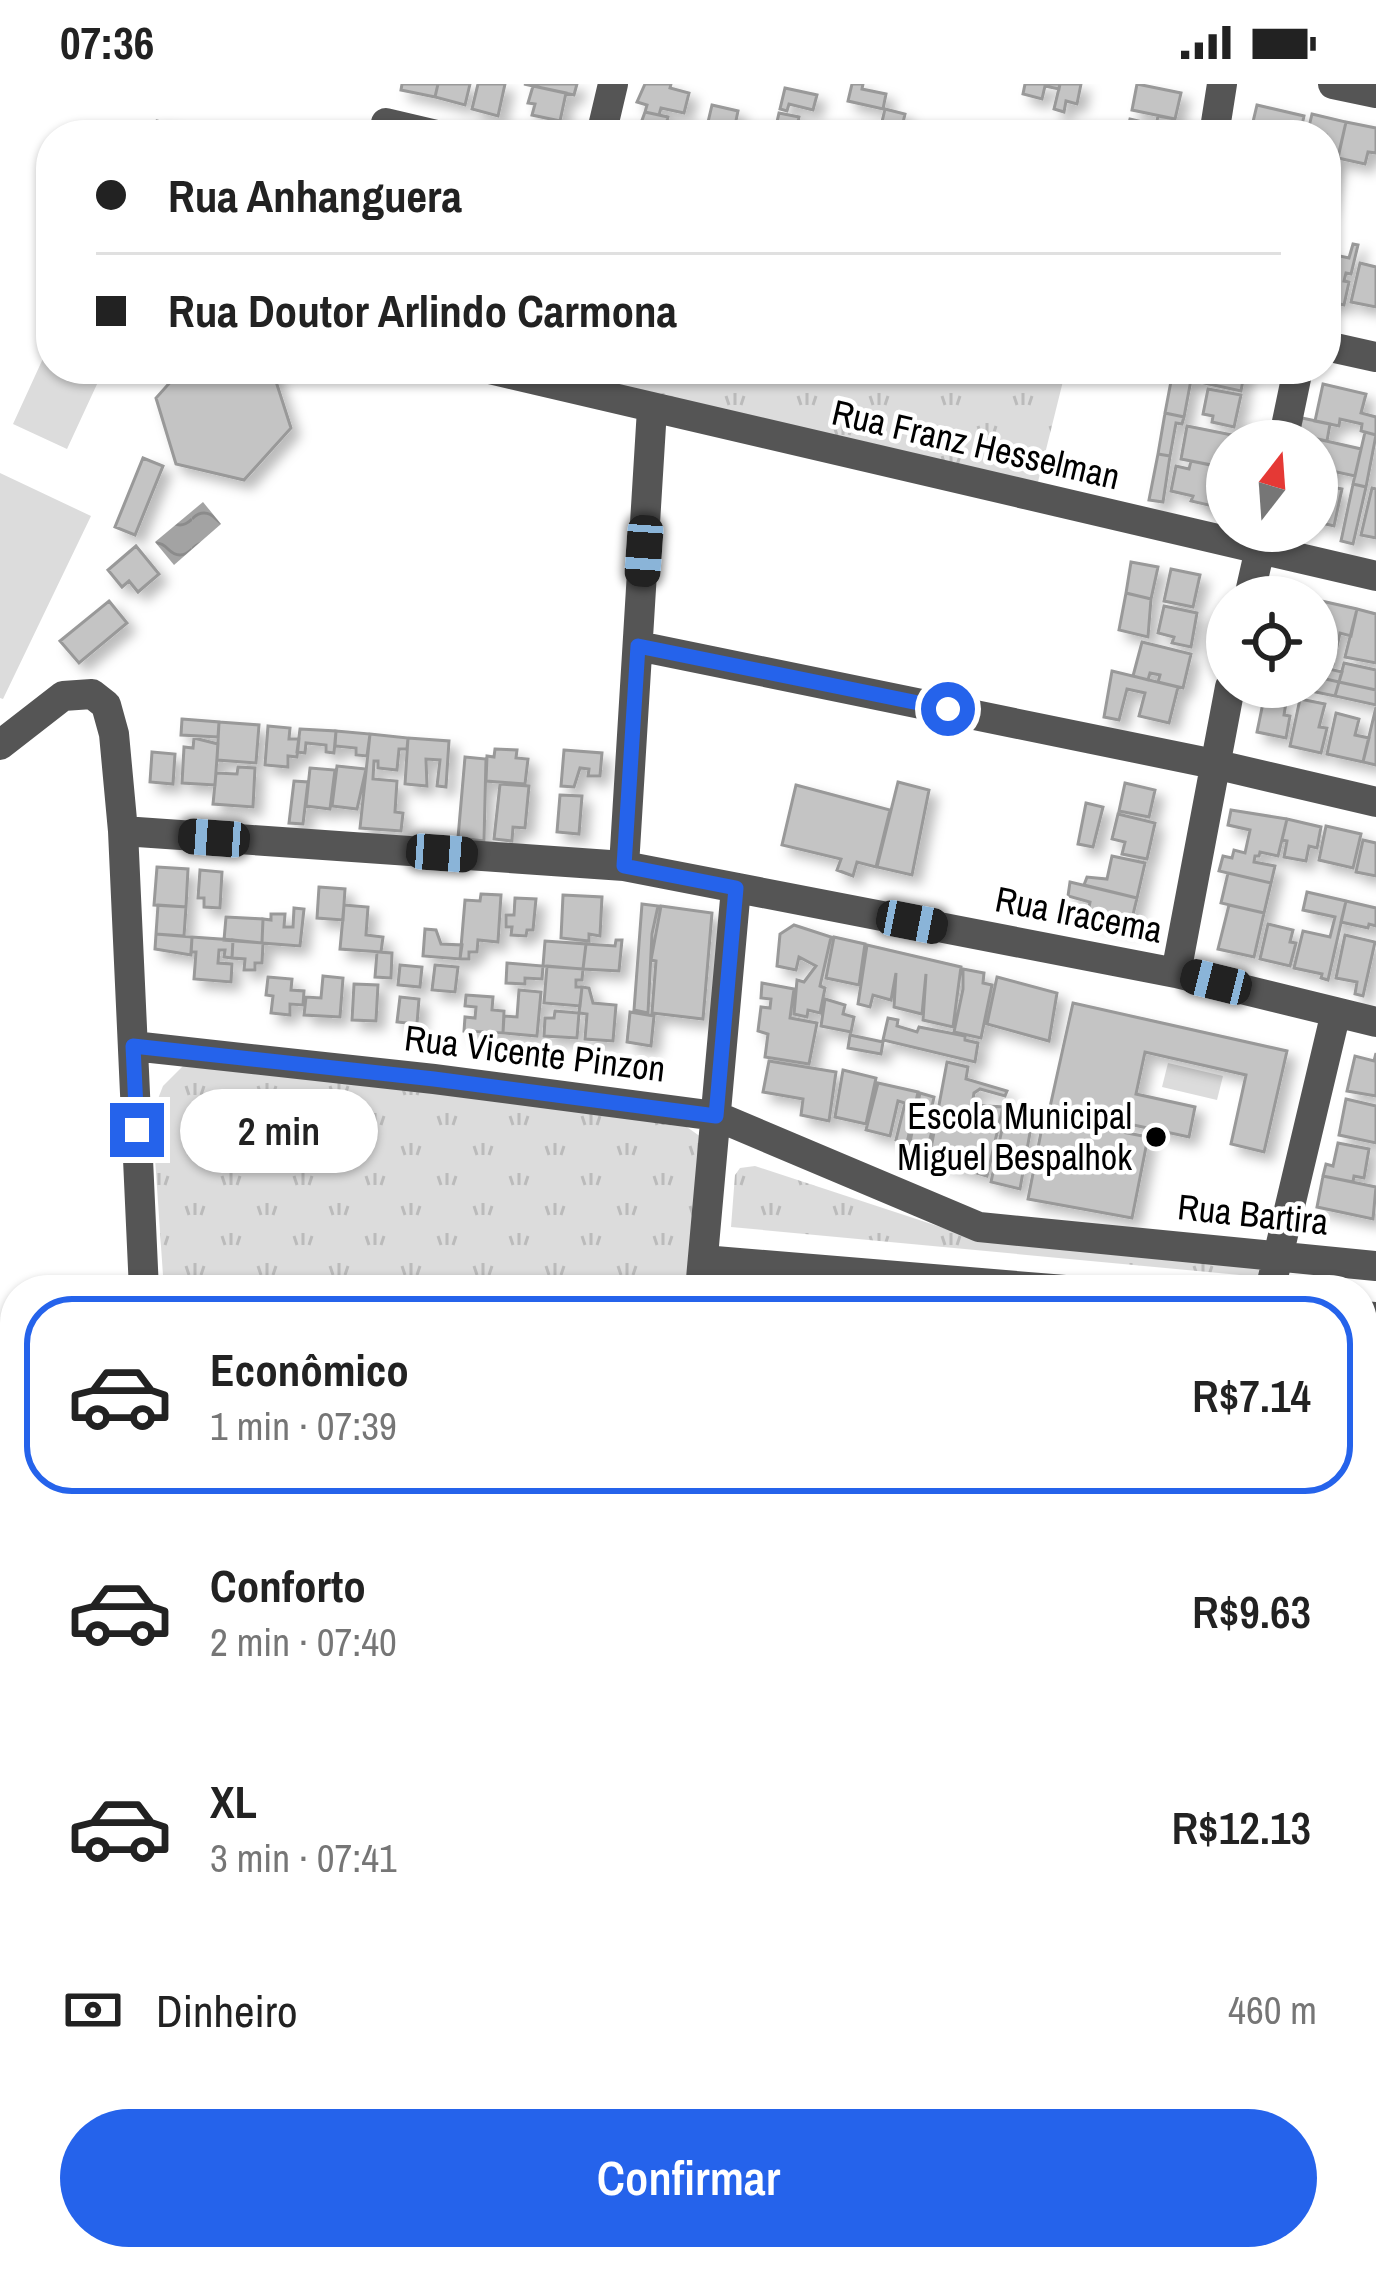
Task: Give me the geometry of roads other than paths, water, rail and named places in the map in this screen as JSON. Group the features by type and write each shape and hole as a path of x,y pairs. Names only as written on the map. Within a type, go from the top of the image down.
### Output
{"street":[{"path":"605,120 613,84"},
{"path":"1216,120 1222,84"},
{"path":"1334,84 1376,93"},
{"path":"1341,349 1376,357"},
{"name":"Rua Franz Hesselman","path":"574,384 652,409 1206,528"},
{"path":"1287,420 1295,384"},
{"path":"624,866 652,409"},
{"name":"Rua Franz Hesselman","path":"1301,552 1376,575"},
{"path":"638,646 1214,764 1376,802"},
{"path":"0,745 63,696 92,694 106,705 114,734 123,831 143,1275"},
{"path":"1176,973 1226,708"},
{"name":"Rua Iracema","path":"123,831 624,866 1176,973 1376,1022"},
{"path":"702,1275 736,888"},
{"path":"1274,1275 1336,1012"},
{"name":"Rua Vicente Pinzon","path":"133,1046 716,1116 979,1227"},
{"name":"Rua Bartira","path":"979,1227 1376,1266"}],"water":[{"path":"203,502 221,524 174,565 155,542"}],"place":[{"name":"Escola Municipal Miguel Bespalhok","path":"1156,1137"}]}
